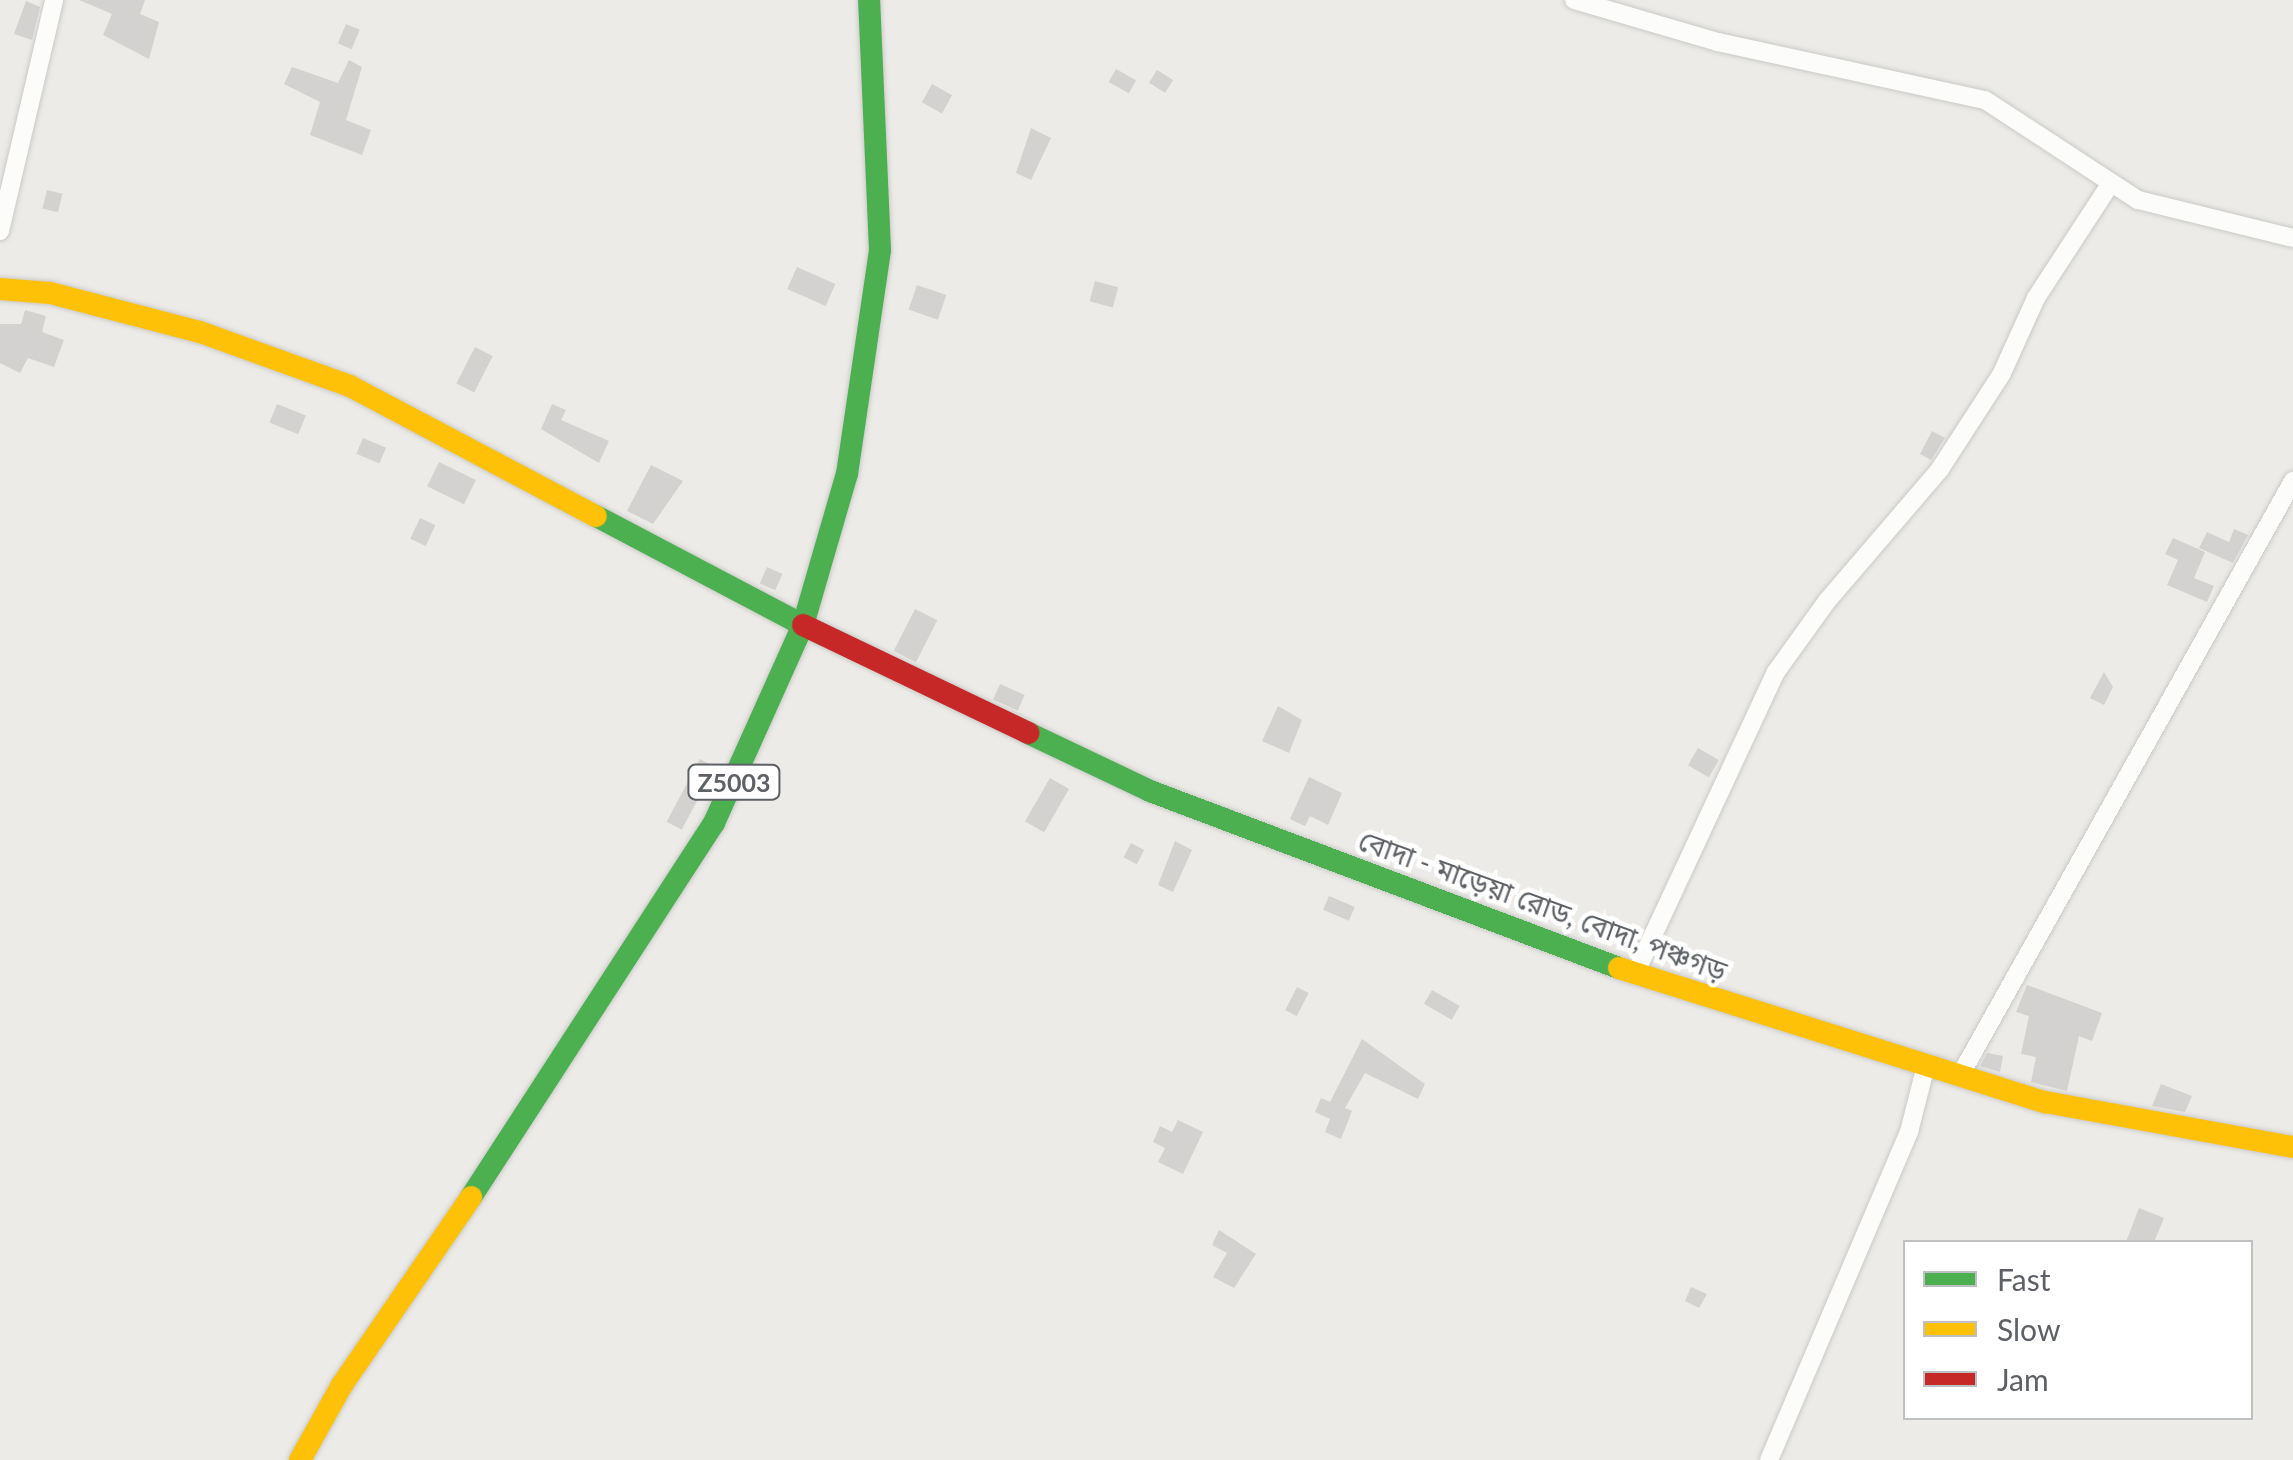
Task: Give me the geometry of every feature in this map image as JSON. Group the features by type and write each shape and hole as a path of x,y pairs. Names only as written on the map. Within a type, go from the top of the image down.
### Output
{"main road":[{"name":"Z5003","path":"300,1460 342,1385 580,1038 714,824 803,625 847,474 880,250 870,0"},
{"name":"বোদা - মাড়েয়া রোড, বোদা, পঞ্চগড়","path":"0,289 50,293 200,332 350,386 803,625 1150,792 1634,974 1925,1069 1961,1074 2045,1102 2293,1147"}],"street":[{"path":"0,231 54,0"},
{"path":"1574,0 1718,42 1986,100 2138,200 2293,238"},
{"path":"1634,974 1776,672 1827,600 1940,470 2111,183"},
{"path":"1961,1074 2293,481"},
{"path":"1768,1460 1909,1132 1925,1069"}],"building":[{"path":"79,0 145,0 140,14 159,22 149,59 103,35 112,14"},
{"path":"26,1 40,7 32,40 14,34"},
{"path":"346,24 360,30 352,49 338,43"},
{"path":"349,60 362,67 346,120 371,130 362,155 310,135 320,102 284,84 292,67 338,83"},
{"path":"1116,69 1136,80 1129,93 1109,82"},
{"path":"1157,70 1173,80 1165,93 1149,83"},
{"path":"932,84 952,95 942,114 922,102"},
{"path":"1031,128 1051,138 1031,180 1016,173"},
{"path":"47,190 63,194 58,212 42,208"},
{"path":"797,267 835,284 826,306 787,289"},
{"path":"1095,281 1118,287 1113,307 1090,301"},
{"path":"917,285 946,295 938,320 909,310"},
{"path":"25,310 46,316 42,332 64,340 54,367 28,358 20,373 0,363 0,324 21,324"},
{"path":"475,347 493,356 474,393 456,384"},
{"path":"277,404 306,416 298,434 270,423"},
{"path":"552,404 566,410 561,420 609,441 599,463 541,429"},
{"path":"1932,431 1945,438 1931,460 1920,454"},
{"path":"363,438 386,448 379,463 356,454"},
{"path":"439,462 476,480 464,504 427,486"},
{"path":"651,465 683,481 653,524 627,511"},
{"path":"420,518 435,525 426,546 410,539"},
{"path":"2234,529 2248,535 2233,563 2199,548 2207,532 2229,542"},
{"path":"2173,538 2205,552 2194,578 2214,586 2207,602 2167,585 2178,560 2165,554"},
{"path":"767,567 783,574 775,590 760,583"},
{"path":"915,609 937,620 916,662 894,651"},
{"path":"2104,672 2113,687 2104,705 2090,698"},
{"path":"1000,684 1025,695 1018,711 993,700"},
{"path":"1278,706 1302,720 1289,753 1262,741"},
{"path":"1698,748 1719,760 1709,777 1688,765"},
{"path":"700,759 715,767 682,830 667,822"},
{"path":"1309,777 1342,793 1328,825 1310,816 1305,826 1290,819"},
{"path":"1050,778 1069,789 1044,832 1025,821"},
{"path":"1175,841 1192,850 1173,892 1158,885"},
{"path":"1131,843 1144,850 1137,864 1123,857"},
{"path":"1329,896 1355,907 1349,921 1323,910"},
{"path":"2027,985 2102,1013 2092,1041 2079,1036 2067,1091 2031,1082 2036,1057 2021,1054 2029,1016 2016,1012"},
{"path":"1297,987 1309,993 1297,1016 1285,1010"},
{"path":"1432,990 1460,1006 1452,1020 1424,1004"},
{"path":"1362,1039 1425,1084 1418,1099 1365,1073 1345,1108 1352,1111 1341,1139 1325,1132 1330,1119 1315,1112 1321,1098 1330,1102"},
{"path":"1987,1053 2003,1056 2000,1072 1980,1066"},
{"path":"2161,1084 2192,1096 2185,1112 2152,1106"},
{"path":"1178,1120 1203,1132 1183,1174 1158,1162 1165,1148 1153,1142 1160,1126 1172,1132"},
{"path":"2139,1208 2164,1218 2155,1240 2127,1240"},
{"path":"1219,1230 1256,1254 1234,1288 1213,1277 1227,1253 1212,1245"},
{"path":"1691,1287 1707,1294 1699,1308 1685,1301"}],"traffic: fast":[{"path":"471,1197 714,823 803,625 847,474 880,250 869,0"},
{"path":"596,516 803,625"},
{"path":"1028,733 1150,791 1619,968"}],"traffic: slow":[{"path":"0,289 50,293 200,332 350,386 596,516"},
{"path":"1619,968 2045,1102 2293,1147"},
{"path":"300,1460 342,1385 471,1197"}],"traffic: jam":[{"path":"803,625 1028,733"}]}
